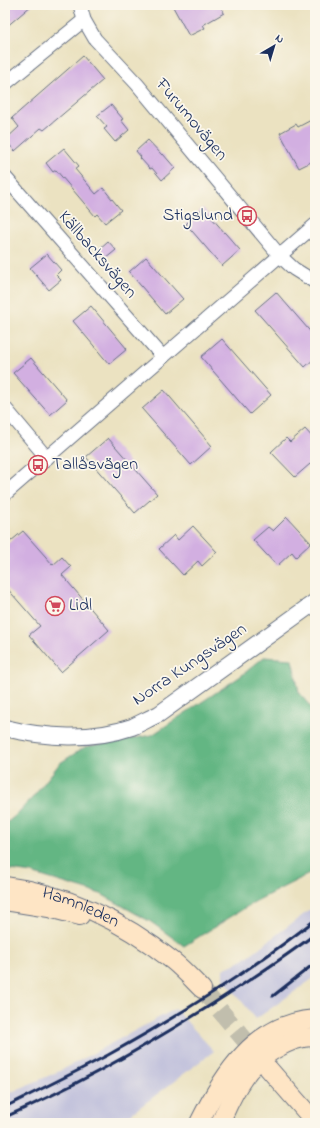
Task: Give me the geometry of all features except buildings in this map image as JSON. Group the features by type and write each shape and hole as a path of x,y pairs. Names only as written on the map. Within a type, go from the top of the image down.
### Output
{"main road":[{"name":"Hamnleden","path":"5,886 23,888 53,895 103,915 151,945 174,962 202,988"},
{"name":"Hamnleden","path":"5,901 19,902 81,916 151,945"},
{"path":"199,1123 217,1090 232,1067 248,1049 266,1035 285,1025 315,1018"},
{"path":"220,1123 228,1104 243,1078 258,1061 274,1050 292,1041 310,1036 315,1037"},
{"path":"268,1068 315,1122"},
{"path":"298,1102 300,1123"}],"street":[{"name":"Furumovägen","path":"80,5 84,20 95,39 137,84 280,256 294,269 315,282"},
{"path":"5,84 84,20"},
{"name":"Källbacksvägen","path":"5,177 163,357"},
{"path":"5,494 315,225"},
{"path":"5,408 47,458"},
{"name":"Norra Kungsvägen","path":"5,728 48,736 75,737 131,727 160,714 315,602"}],"shaded area":[{"path":"315,906 315,977 256,1019 223,978 223,969 243,960"},
{"path":"175,1009 214,1051 119,1123 5,1123 5,1095 62,1070"}],"green space":[{"path":"264,657 292,659 299,692 315,713 315,871 256,901 184,946 151,922 101,894 31,873 5,869 5,824 34,796 60,763 85,747 152,735 241,676"}],"tunnel":[{"path":"202,989 260,1058"}],"railway":[{"path":"5,1107 108,1055 162,1024 240,975 315,920"},
{"path":"5,1117 63,1090 147,1044 250,980 315,934"},
{"path":"273,996 315,963"}],"place":[{"name":"Stigslund","path":"247,216"},
{"name":"Tallåsvägen","path":"38,465"},
{"name":"Lidl","path":"55,606"}]}
